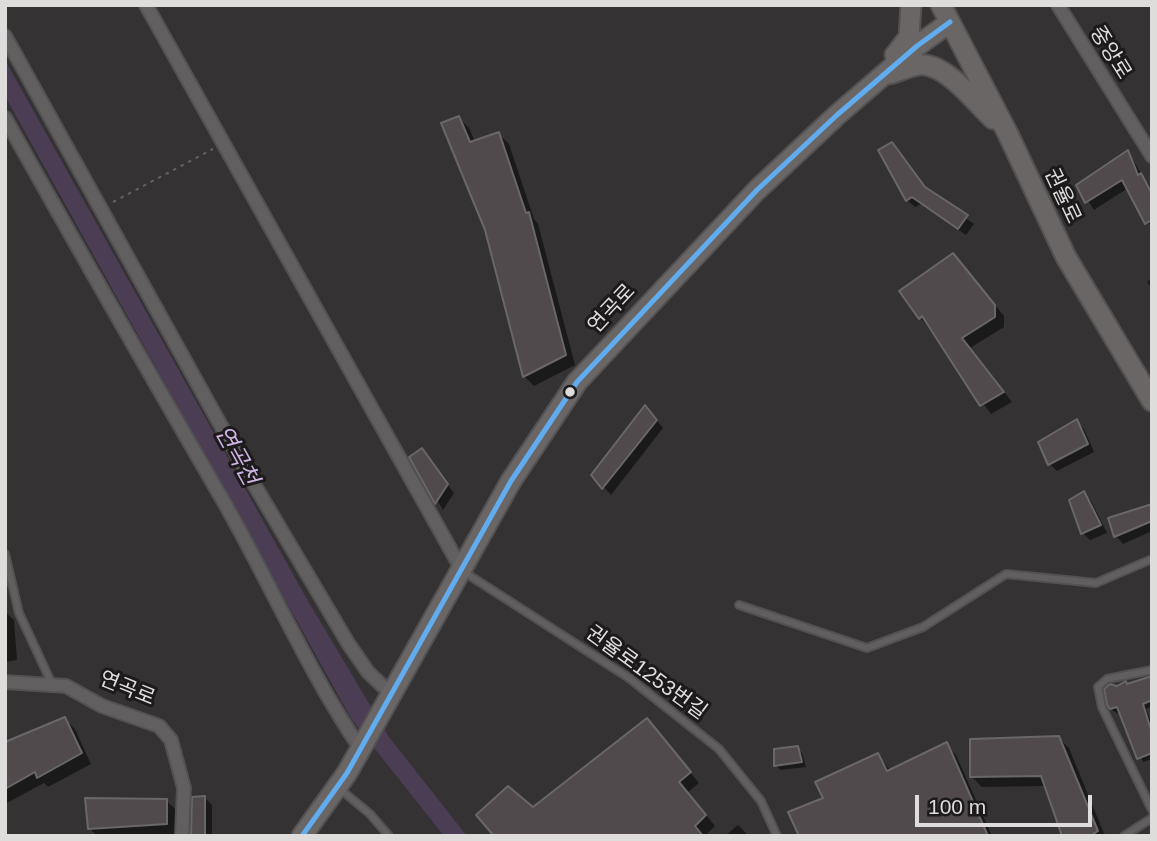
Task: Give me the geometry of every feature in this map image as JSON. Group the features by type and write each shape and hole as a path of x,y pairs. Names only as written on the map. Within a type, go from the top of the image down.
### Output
{"street":[{"path":"146,5 462,570"},
{"path":"883,75 909,37 911,5"},
{"name":"중앙로","path":"1058,5 1152,156"},
{"name":"연곡로","path":"360,748 511,481 577,382 757,190 946,14"},
{"name":"권율로","path":"946,14 1008,134 1066,257 1152,401"},
{"path":"5,36 244,469 368,672 392,695"},
{"path":"883,75 921,64 943,73 957,81 1008,134"},
{"path":"5,118 163,401 222,499 310,667 360,748 338,788 302,836"},
{"name":"연곡로","path":"5,682 66,686 102,706 159,726 172,740 184,788 182,836"}],"lane":[{"path":"5,554 19,613 53,685"},
{"path":"739,605 867,648 923,627 1006,574 1096,583 1152,559"},
{"name":"권율로1253번길","path":"462,570 629,678 719,749 761,801 777,836"},
{"path":"1152,670 1107,679 1098,687 1102,707 1152,810"},
{"path":"338,788 370,814 389,836"},
{"path":"1124,836 1152,818"}],"path":[{"path":"102,208 223,144"}],"shaded area":[{"path":"5,60 308,601 389,737 467,836 444,836 352,720 5,96"}],"building":[{"path":"459,116 470,142 499,132 526,213 529,212 566,355 523,377 485,230 441,123"},
{"path":"892,142 925,187 968,215 958,229 912,197 906,201 878,150"},
{"path":"1128,150 1138,175 1141,173 1152,194 1152,220 1145,224 1122,180 1085,203 1076,185"},
{"path":"953,253 995,305 995,317 962,338 1004,392 980,406 922,316 919,319 899,291"},
{"path":"645,405 657,420 602,489 591,475"},
{"path":"1077,419 1088,444 1048,465 1038,442"},
{"path":"422,448 448,484 435,504 409,457"},
{"path":"1084,491 1101,525 1081,534 1069,500"},
{"path":"1152,504 1152,521 1114,537 1108,518"},
{"path":"1152,676 1152,700 1143,704 1152,733 1152,753 1137,759 1117,707 1110,709 1107,705 1104,689 1110,684 1117,686 1126,681 1127,684"},
{"path":"65,717 82,753 37,778 35,772 5,789 5,742"},
{"path":"647,718 691,772 679,782 706,815 695,826 703,836 494,836 476,815 508,786 533,807"},
{"path":"1059,736 1098,831 1090,836 1062,836 1041,776 970,777 970,739"},
{"path":"947,742 988,836 799,836 788,812 823,798 815,782 878,753 887,771"},
{"path":"798,746 802,762 774,766 774,749"},
{"path":"205,796 205,836 191,836 192,797"},
{"path":"85,798 167,799 167,824 88,829"}],"transit line":[{"path":"302,836 347,773 511,481 577,382 757,190 837,115 917,46 950,22"}],"water label":[{"name":"연곡천","path":"236,456"}]}
